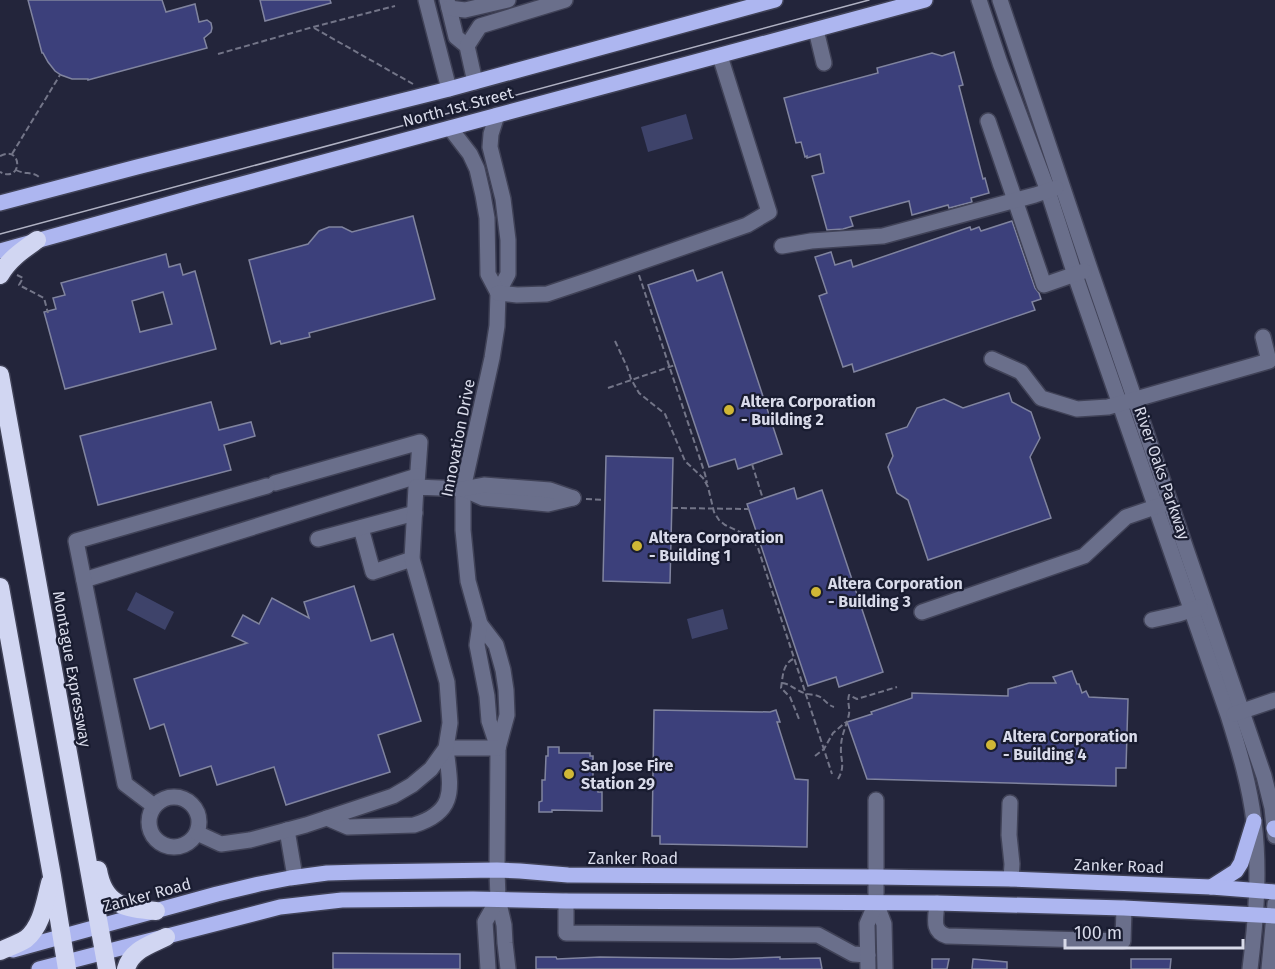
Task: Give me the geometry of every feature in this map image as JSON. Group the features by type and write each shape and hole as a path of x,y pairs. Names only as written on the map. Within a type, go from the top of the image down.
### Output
{"highway":[{"path":"7,274 4,267 16,255 38,240"},
{"name":"Montague Expressway","path":"0,375 106,961"},
{"path":"0,587 67,966"},
{"path":"79,813 92,836 99,880 108,896 119,905 156,911"},
{"path":"0,952 21,942 35,929 41,917 52,876"},
{"path":"126,969 128,962 138,950 166,936"}],"main road":[{"name":"North 1st Street","path":"0,203 137,166 449,89 775,0"},
{"name":"North 1st Street","path":"0,251 925,0"},
{"path":"1211,887 1236,871 1241,863 1253,817"},
{"name":"Zanker Road","path":"0,952 259,884 327,873 497,870 568,875 1011,879 1211,887 1275,892"},
{"path":"39,969 106,961 166,936 269,909 342,900 937,903 1124,908 1275,916"}],"street":[{"path":"426,0 449,89"},
{"path":"448,4 465,10 508,0"},
{"path":"467,46 480,26 566,0"},
{"name":"River Oaks Parkway","path":"979,0 1000,63 1090,269 1206,605 1235,713 1253,817 1257,890 1250,969"},
{"name":"River Oaks Parkway","path":"1000,0 1055,188 1075,275 1190,610 1264,776 1273,808 1275,836"},
{"path":"448,4 456,37 467,46 475,82"},
{"path":"816,30 824,63"},
{"path":"498,293 547,294 747,225 770,212 720,56"},
{"name":"Innovation Drive","path":"497,116 490,147 503,200 508,240 508,274 498,293 497,326 492,358 463,489 463,530 468,580 480,624 477,645 488,696 489,721 498,748 498,899 504,925 508,969"},
{"path":"988,121 1044,285 1090,269"},
{"name":"Innovation Drive","path":"450,128 471,154 477,169 487,218 488,274 498,293"},
{"path":"782,246 811,241 883,236 1055,188"},
{"path":"992,359 1021,372 1041,398 1077,409 1108,407 1269,361 1263,337"},
{"path":"154,806 125,784 76,541 420,442 412,560 447,682 450,723 446,748 450,785 449,799 432,818 414,825 348,827 327,818"},
{"path":"84,580 417,481 463,489 484,485 550,490 573,498"},
{"path":"922,612 1084,556 1125,517 1170,502"},
{"path":"318,539 415,513"},
{"path":"361,528 373,572 412,560"},
{"path":"1152,620 1206,605"},
{"path":"1235,713 1275,700"},
{"path":"446,748 498,748"},
{"path":"197,833 221,844 250,840 327,818 393,795 412,785 430,769 446,748"},
{"path":"173,796 184,798 193,804 199,814 200,824 191,841 183,846 173,847 164,845 156,839 149,823 154,806 162,799 173,796"},
{"path":"876,800 876,903 884,924 885,969"},
{"path":"1010,803 1011,879"},
{"path":"1253,817 1273,808"},
{"path":"287,830 295,877"},
{"name":"Innovation Drive","path":"488,969 484,922 498,899"},
{"path":"567,901 566,933 818,935 868,962 867,924 876,903"},
{"path":"937,903 936,928 947,936 1123,941 1124,908"},
{"path":"1269,969 1275,904"}],"path":[{"path":"218,54 395,6"},
{"path":"313,27 413,84"},
{"path":"12,154 60,75"},
{"path":"0,156 5,153 12,154 17,159 18,166 11,174 0,173"},
{"path":"16,170 22,173 34,173 42,180"},
{"path":"635,264 705,474 714,512 719,520 732,529 742,532 758,548 832,774"},
{"path":"7,274 22,278 19,285 44,298 48,313"},
{"path":"615,341 639,393 665,414 685,461 703,478 708,487"},
{"path":"608,388 675,365"},
{"path":"752,465 763,499"},
{"path":"573,498 604,500"},
{"path":"672,508 749,509"},
{"path":"794,658 784,668 781,688 790,697 799,718"},
{"path":"782,683 800,692 820,696 828,705 834,707"},
{"path":"838,779 843,766 841,747 849,715 849,695 857,699 897,687"},
{"path":"815,756 824,749 833,733 846,722"}],"shaded area":[{"path":"686,114 693,139 648,152 641,127"},
{"path":"136,592 174,612 165,630 127,610"},
{"path":"723,609 728,629 692,639 687,619"}],"building":[{"path":"28,0 162,0 166,12 195,4 199,22 207,20 211,23 212,28 204,38 207,48 88,80 72,79 55,71 42,53"},
{"path":"260,0 330,0 331,3 265,21"},
{"path":"954,52 963,85 959,86 983,179 985,178 989,193 971,198 972,202 949,208 948,205 912,215 909,201 850,217 853,226 827,230 812,176 824,173 820,154 807,158 801,142 796,143 784,98 878,73 877,68 932,53 942,56"},
{"path":"413,216 435,299 309,333 310,337 271,344 249,260 308,244 319,231 329,227 342,227 352,232"},
{"path":"1012,221 1041,299 1032,302 1035,310 854,372 852,364 843,367 819,296 827,293 815,257 831,252 835,265 851,260 853,267 970,227 971,230 979,227 981,231"},
{"path":"166,254 169,267 180,264 183,275 195,271 216,349 65,389 44,312 56,309 53,298 65,295 61,283","holes":["163,292 172,324 140,332 132,301"]},
{"name":"Altera Corporation - Building 2","path":"693,270 697,281 722,272 782,454 738,469 735,459 709,467 648,285"},
{"path":"1009,393 1012,402 1031,412 1040,438 1030,457 1051,518 928,560 908,500 897,493 888,467 893,456 886,434 907,427 917,408 944,399 963,408"},
{"path":"211,402 219,430 251,422 255,436 224,445 231,470 98,505 80,436"},
{"name":"Altera Corporation - Building 1","path":"606,456 673,458 670,583 603,581"},
{"name":"Altera Corporation - Building 3","path":"794,488 797,499 822,490 883,672 839,687 836,677 808,686 747,504"},
{"path":"354,586 371,641 393,634 421,721 378,735 390,772 286,805 274,767 217,785 211,766 180,776 164,724 150,729 134,679 247,643 232,636 243,615 259,624 272,598 309,618 304,602"},
{"name":"Altera Corporation - Building 4","path":"1072,671 1082,693 1086,691 1089,697 1128,699 1126,768 1116,768 1116,786 867,779 847,722 912,698 912,693 1008,696 1008,689 1029,683 1056,683 1053,677"},
{"path":"654,710 770,712 776,710 780,722 777,722 795,779 808,780 807,847 660,844 660,836 652,836"},
{"name":"San Jose Fire Station 29","path":"548,747 559,747 559,753 590,753 590,756 593,756 593,781 598,781 598,792 602,792 602,811 539,812"},
{"path":"333,953 460,954 460,969 333,969"},
{"path":"536,957 556,957 557,959 600,957 820,958 822,969 536,969"},
{"path":"932,959 949,959 947,969 932,969"},
{"path":"973,959 1007,962 1007,969 972,969"},
{"path":"1131,959 1171,959 1170,969 1131,969"}],"tram line":[{"path":"0,234 869,0"}],"place":[{"name":"Altera Corporation - Building 2","path":"729,410"},
{"name":"Altera Corporation - Building 1","path":"637,546"},
{"name":"Altera Corporation - Building 3","path":"816,592"},
{"name":"Altera Corporation - Building 4","path":"991,745"},
{"name":"San Jose Fire Station 29","path":"569,774"}]}
